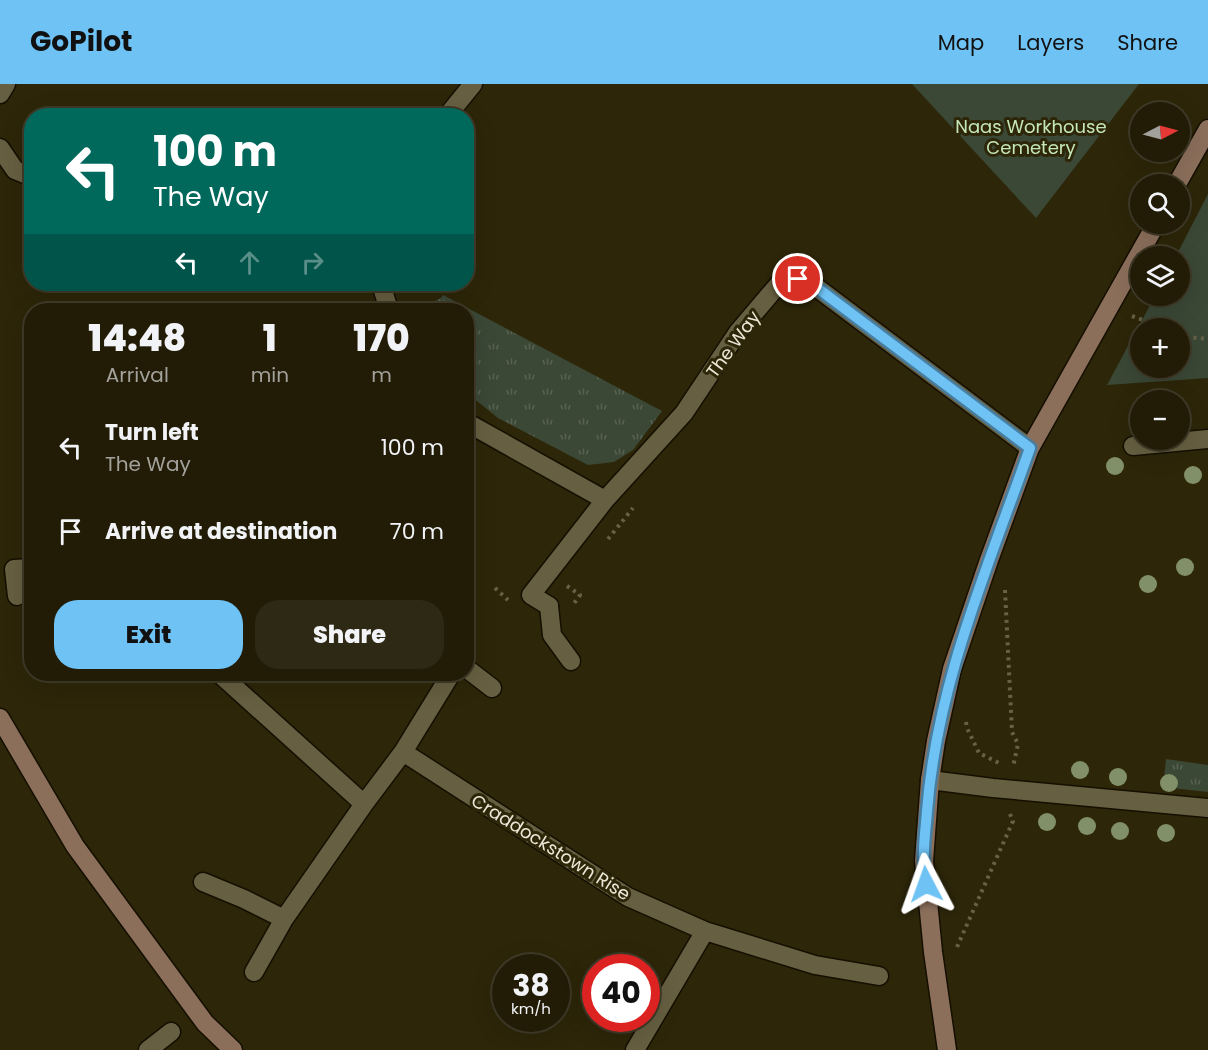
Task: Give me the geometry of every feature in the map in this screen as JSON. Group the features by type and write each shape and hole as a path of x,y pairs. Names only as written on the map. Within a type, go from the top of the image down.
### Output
{"street":[{"path":"0,94 6,84"},
{"path":"454,108 473,84"},
{"path":"1183,174 1208,129"},
{"path":"0,148 15,176"},
{"path":"947,1050 933,952 924,861 930,780 936,741 955,659 1030,448 1150,234"},
{"name":"The Way","path":"571,661 552,635 549,606 531,595 605,501 684,413 738,332 778,285 798,279 812,284 1030,448"},
{"path":"474,427 605,501"},
{"path":"1190,441 1208,440"},
{"path":"17,596 14,569 24,568"},
{"path":"474,674 492,688"},
{"path":"228,681 364,804"},
{"path":"254,972 284,919 403,752 446,681"},
{"path":"0,718 75,846 205,1023 233,1050"},
{"name":"Craddockstown Rise","path":"403,752 628,897 705,931 815,965 879,976"},
{"path":"930,780 1208,808"},
{"path":"203,882 284,919"},
{"path":"635,1050 705,931"},
{"path":"148,1050 171,1032"}],"path":[{"path":"1190,205 1193,199"},
{"path":"1132,316 1138,318"},
{"path":"1190,337 1208,339"},
{"path":"1005,579 1012,732 1018,744 1013,768"},
{"path":"965,719 967,728 980,753 1002,765"},
{"path":"956,950 1013,821 1008,811"}],"green space":[{"name":"Naas Workhouse Cemetery","path":"912,84 1139,84 1036,218"},
{"path":"1208,194 1208,378 1107,385 1130,342 1130,378 1190,378 1190,318 1143,318 1150,306 1190,306 1190,246 1181,246 1187,234 1190,234 1190,229"},
{"path":"443,295 458,303 431,303"},
{"path":"474,311 662,411 633,450 614,462 588,465 498,418 474,399"},
{"path":"1166,759 1208,765 1208,792 1163,787"}],"route":[{"path":"798,279 812,284 1030,448 952,669 930,780 924,861 926,884"}]}
